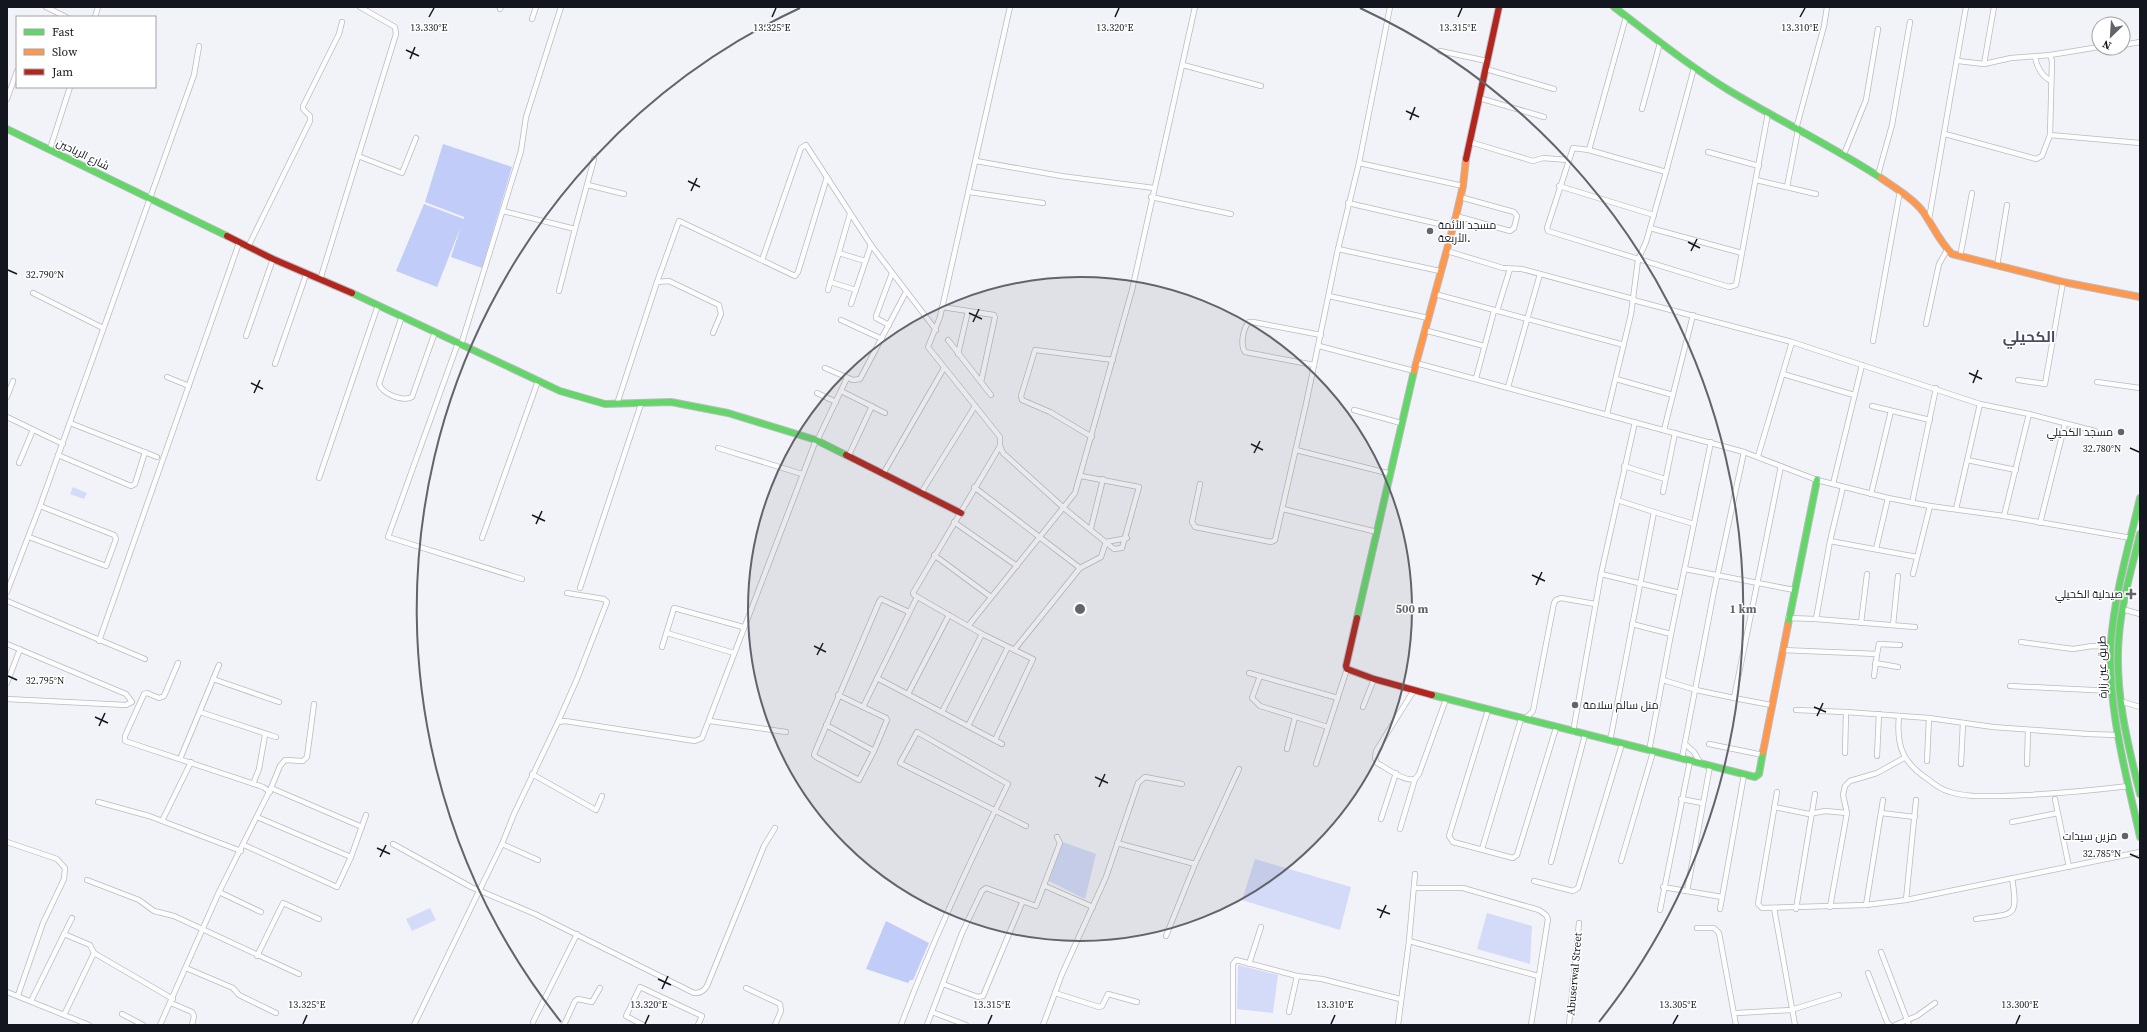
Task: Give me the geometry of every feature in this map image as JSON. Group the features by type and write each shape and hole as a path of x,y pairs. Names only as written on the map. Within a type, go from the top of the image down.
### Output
{"street":[{"path":"46,7 64,16"},
{"path":"320,280 358,156 381,88 382,79 397,30 395,27 360,7"},
{"path":"522,579 388,537 460,344 521,151 526,117 561,7"},
{"path":"1010,7 942,308 936,330 928,347 1000,437 1000,446 1003,453 1064,509 1091,528 1114,549 1122,548 1127,538 1140,489 1137,486 1081,476"},
{"path":"969,625 1074,497 1132,290 1195,7"},
{"path":"1200,484 1192,522 1195,527 1274,542 1277,536 1319,346 1348,203 1359,163 1390,7"},
{"path":"1316,764 1347,669 1401,423 1424,330 1447,251 1463,186 1465,163 1499,7"},
{"path":"1614,7 1694,68 1768,113 1844,154 1900,190 1929,219 1947,250 1960,257 2063,282 2140,297"},
{"path":"1787,186 1797,129 1823,33 1827,7"},
{"path":"1929,219 1958,61 1966,7"},
{"path":"1984,64 1994,7"},
{"path":"532,19 534,8"},
{"path":"1589,150 1626,17"},
{"path":"248,247 310,121 310,116 303,109 303,106 339,34 342,22"},
{"path":"1878,175 1892,124 1910,22"},
{"path":"1844,154 1865,105 1878,29"},
{"path":"1642,109 1660,43"},
{"path":"7,592 63,444 194,75 200,46"},
{"path":"1958,61 1984,64 2011,58 2035,57 2091,48"},
{"path":"1440,51 1487,61"},
{"path":"1945,134 2036,159 2042,156 2050,135 2052,61 2050,55"},
{"path":"2035,57 2037,67 2045,78 2051,81"},
{"path":"1183,65 1261,86"},
{"path":"1607,414 1624,346 1633,299 1638,260 1654,215 1694,68"},
{"path":"1486,69 1554,89"},
{"path":"7,99 16,74"},
{"path":"50,149 70,88"},
{"path":"1479,98 1544,117"},
{"path":"1666,172 1589,150 1573,148 1559,186 1547,228 1548,231 1638,260 1733,287 1738,282 1768,113"},
{"name":"شارع الرياحين","path":"7,129 306,275 378,305 538,380 587,400 617,404 658,402 694,405 728,413 817,440 961,513"},
{"path":"2050,135 2140,143"},
{"path":"358,156 402,173 416,138"},
{"path":"1470,142 1533,161 1543,158 1568,160"},
{"path":"762,260 804,146 808,148 871,245 936,330"},
{"path":"1708,152 1759,166"},
{"path":"559,292 594,159"},
{"path":"976,161 1061,176 1154,188"},
{"path":"1359,163 1463,186"},
{"path":"617,404 657,282 679,221 792,275 797,275 827,177"},
{"path":"1756,180 1787,186 1816,194"},
{"path":"588,185 624,194"},
{"path":"1559,186 1654,215"},
{"path":"1873,341 1900,190"},
{"path":"969,192 1043,203"},
{"path":"1960,257 1972,193"},
{"path":"1152,197 1231,214"},
{"path":"1456,216 1510,231 1514,228 1517,216 1514,212 1460,197"},
{"path":"1348,203 1452,227"},
{"path":"1997,266 2007,205"},
{"path":"503,211 575,229"},
{"path":"828,290 850,214"},
{"path":"1650,228 1742,253"},
{"path":"99,641 239,243"},
{"path":"851,304 871,245"},
{"path":"1338,249 1440,271"},
{"path":"1926,324 1939,264 1947,250"},
{"path":"1447,251 1510,269 1522,269 1792,342 1936,388 1980,404 2029,414 2095,431"},
{"path":"839,253 865,261"},
{"path":"246,336 273,259"},
{"path":"1476,378 1484,346 1510,269"},
{"path":"889,325 876,318 876,316 892,273"},
{"path":"1508,387 1540,274"},
{"path":"275,364 306,275"},
{"path":"657,282 669,281 718,305 721,314 712,333"},
{"path":"830,282 856,290"},
{"path":"2018,380 2046,384 2063,282"},
{"path":"825,368 847,378 857,381 860,380 906,292"},
{"path":"34,293 103,328"},
{"path":"1435,294 1624,346"},
{"path":"1329,296 1428,318"},
{"path":"319,478 378,305"},
{"path":"942,308 994,315 995,317 981,382"},
{"path":"958,354 968,311"},
{"path":"1664,430 1693,315"},
{"path":"402,316 379,384 383,391 387,393 406,399 412,397 435,332"},
{"path":"841,320 882,339"},
{"path":"1314,365 1245,352 1243,345 1245,327 1249,322 1253,322 1321,335"},
{"path":"1424,330 1484,346"},
{"path":"948,340 991,395"},
{"path":"1758,456 1792,342"},
{"path":"1319,346 1414,371"},
{"path":"1092,437 1050,412 1022,400 1021,396 1034,352 1037,349 1113,360"},
{"path":"1416,363 1711,442 1758,456 1817,480 1871,494 1912,503 2004,516 2132,538"},
{"path":"1833,484 1862,365"},
{"path":"883,474 944,368"},
{"path":"1783,374 1854,395"},
{"path":"167,377 189,386"},
{"path":"558,722 565,721 695,741 702,738 710,721 743,627 802,474 847,378"},
{"path":"482,538 538,380"},
{"path":"1616,380 1673,395"},
{"path":"7,397 13,381"},
{"path":"2097,382 2140,388"},
{"path":"1912,503 1936,388"},
{"path":"841,391 885,413"},
{"path":"817,392 836,402"},
{"path":"580,588 641,404"},
{"path":"1956,509 1980,404"},
{"path":"848,455 872,406"},
{"path":"921,493 975,406"},
{"path":"1872,406 1930,420"},
{"path":"1354,410 1401,423"},
{"path":"1871,494 1891,411"},
{"path":"2004,516 2029,414"},
{"path":"7,417 63,444"},
{"path":"1573,732 1601,574 1635,422"},
{"path":"70,423 157,457"},
{"path":"2040,523 2065,424"},
{"path":"19,463 33,430"},
{"path":"1663,492 1675,433"},
{"path":"1621,861 1651,752 1671,634 1711,442"},
{"path":"995,740 1033,659 982,634 969,625 917,597 914,595 914,591 934,555 961,513 974,487 1000,446"},
{"path":"718,448 802,474"},
{"path":"1296,450 1391,474"},
{"path":"58,455 131,486 135,484 146,452"},
{"path":"1682,758 1744,452"},
{"path":"1967,460 2016,470"},
{"path":"1624,466 1665,479"},
{"path":"1734,698 1781,466"},
{"path":"1091,528 1103,479"},
{"path":"1347,669 1374,680 1521,719 1651,752 1682,758 1744,775 1757,776 1763,756 1771,705 1788,618 1817,480"},
{"path":"1816,619 1830,541 1844,486"},
{"path":"974,487 1080,568"},
{"path":"1876,549 1888,498"},
{"name":"طريق عين زارة","path":"2140,498 2114,614 2111,647 2112,692 2117,735 2140,837"},
{"path":"1617,500 1694,524"},
{"path":"29,537 106,566 116,539 114,536 40,506"},
{"path":"1913,574 1930,506"},
{"path":"1282,509 1377,532"},
{"path":"1610,741 1654,512"},
{"path":"954,522 1017,566"},
{"name":"طريق عين زارة","path":"2140,534 2122,609 2118,650 2120,701 2140,794"},
{"path":"1106,542 1127,538"},
{"path":"1830,541 1917,557"},
{"path":"1014,650 1080,568 1101,557 1106,542"},
{"path":"934,555 991,598"},
{"path":"1685,569 1794,590"},
{"path":"1601,574 1680,593"},
{"path":"1861,623 1868,574"},
{"path":"1893,625 1898,576"},
{"path":"414,1025 479,888 502,844 532,774 558,722 607,602 604,599 567,593"},
{"path":"863,707 917,597"},
{"path":"1521,719 1528,717 1533,711 1556,600 1562,598 1595,604"},
{"path":"838,695 886,718 887,720 874,751 859,780 816,757 814,752 838,695 881,599 909,612"},
{"path":"7,601 99,641 145,659"},
{"path":"662,646 674,608 743,627"},
{"path":"2122,609 2140,614"},
{"path":"908,694 949,615"},
{"path":"1788,618 1915,626"},
{"path":"1632,624 1671,634"},
{"path":"667,633 734,653"},
{"path":"942,712 982,634"},
{"path":"2021,642 2073,649 2092,646 2111,647"},
{"path":"7,644 126,694 132,702 126,705 7,699"},
{"path":"1874,676 1876,654 1879,644 1900,645"},
{"path":"968,726 1008,647"},
{"path":"7,683 20,649"},
{"path":"1782,650 1876,654"},
{"path":"178,663 164,696 159,698 147,693 144,694 124,738 128,743 191,762 271,790 362,827"},
{"path":"1875,663 1898,667"},
{"path":"180,759 219,665"},
{"path":"1249,673 1338,698"},
{"path":"1260,676 1252,698 1254,702 1260,706 1328,727"},
{"path":"877,678 1002,744"},
{"path":"213,679 279,702"},
{"path":"1363,707 1374,680"},
{"path":"1663,680 1696,690 1771,705"},
{"path":"2010,686 2112,692"},
{"path":"1414,690 1376,751 1375,758 1377,763 1396,773 1410,780 1415,779"},
{"path":"1400,829 1415,779 1419,774 1446,699"},
{"path":"2120,701 2140,708"},
{"path":"160,1025 220,892 271,790 280,766 287,760 304,761 307,757 314,704"},
{"path":"1488,710 1450,836 1453,842 1513,858 1517,855 1556,728"},
{"path":"1796,710 1879,714 1929,718 2028,730 2117,735"},
{"path":"200,712 276,737"},
{"path":"1845,753 1846,712"},
{"path":"1877,756 1879,714"},
{"path":"1899,716 1899,736 1904,758 1912,768 1941,788 1963,795 2045,794 2129,786"},
{"path":"1287,749 1296,717"},
{"path":"1928,761 1929,718"},
{"path":"1482,849 1521,719"},
{"path":"710,721 786,732"},
{"path":"1961,764 1963,723"},
{"path":"826,725 874,751"},
{"path":"2027,764 2028,730"},
{"path":"901,1025 938,933 995,811 1008,784 917,732 900,763 995,811 1026,826"},
{"path":"253,784 259,769 265,735"},
{"path":"1551,862 1585,735"},
{"path":"1534,881 1573,891 1578,888 1622,744"},
{"path":"1685,744 1694,752 1701,764"},
{"path":"1709,744 1763,756"},
{"path":"1830,907 1847,813 1843,795 1846,784 1853,780 1876,773 1904,758"},
{"path":"1660,910 1663,887 1690,761"},
{"path":"162,821 191,762"},
{"path":"1687,891 1710,766"},
{"path":"1166,936 1195,864 1240,769"},
{"path":"1381,819 1396,773"},
{"path":"532,774 596,810 602,796"},
{"path":"1720,909 1744,775"},
{"path":"1043,1025 1055,993 1093,907 1141,779 1153,778 1182,784"},
{"path":"1777,792 1758,904 1762,908 1796,909 1866,905 1906,900 2140,852"},
{"path":"1796,909 1815,794"},
{"path":"1682,799 1702,803"},
{"path":"2055,799 2069,867"},
{"path":"1866,905 1883,800"},
{"path":"1906,900 1916,800"},
{"path":"98,802 162,821 241,851"},
{"path":"1774,807 1812,814 1825,811 1847,813"},
{"path":"1881,813 1915,817"},
{"path":"2012,822 2058,813"},
{"path":"244,845 335,887 339,885 366,815"},
{"path":"257,817 351,857"},
{"path":"393,844 479,888 577,934 694,993 702,992 707,986 764,846 775,828"},
{"path":"927,1025 962,933 983,889 1022,903 1036,906 1045,886 1060,843 1057,837"},
{"path":"7,842 57,859 65,868 64,879 44,923 18,995"},
{"path":"1117,842 1195,864"},
{"path":"502,844 538,860"},
{"path":"1398,1025 1400,999 1409,941 1415,874"},
{"path":"1976,919 2006,914 2013,910 2016,901 2012,878"},
{"path":"87,880 139,900 154,911 174,916 257,956 299,974"},
{"path":"1045,886 1093,907"},
{"path":"1663,887 1722,897"},
{"path":"1414,888 1463,888 1544,912 1548,919 1530,1025"},
{"path":"220,892 261,912"},
{"path":"257,956 283,903 319,919"},
{"path":"943,984 978,997 983,996 1022,903"},
{"path":"1774,908 1791,1010 1795,1025"},
{"path":"31,1001 72,918"},
{"name":"Abuserwal Street","path":"1569,1025 1579,923"},
{"path":"1249,964 1260,928"},
{"path":"1696,928 1714,928 1719,933 1736,1025"},
{"path":"64,934 90,945 94,953 192,1012 194,1016 192,1025"},
{"path":"533,1022 577,934"},
{"path":"1409,941 1538,976"},
{"path":"1881,952 1908,1023"},
{"path":"64,1015 94,953"},
{"path":"1233,1025 1233,964 1236,960 1297,976 1322,980 1400,999"},
{"path":"186,968 233,988 240,995 276,1013"},
{"path":"1868,973 1887,1022 1890,1025"},
{"path":"1289,1012 1297,976"},
{"path":"643,1025 626,1016 640,987 702,1016 698,1025"},
{"path":"564,1025 575,1001 578,999 592,1002 600,988"},
{"path":"746,988 780,1004 781,1011 775,1025"},
{"path":"7,992 18,995 89,1025"},
{"path":"1055,993 1098,1007 1102,1006 1108,994 1137,1002"},
{"path":"1737,1013 1791,1010 1839,994"},
{"path":"1895,1025 1908,1023 1935,1002"},
{"path":"932,1012 966,1025"},
{"path":"122,1014 143,1025"}],"shaded area":[{"path":"443,144 512,167 482,268 451,257 461,226 437,287 396,271 424,204 464,219 464,217 425,202"},
{"path":"73,487 87,493 84,499 70,494"},
{"path":"1063,842 1096,854 1085,899 1049,881"},
{"path":"1255,859 1351,887 1340,930 1242,900"},
{"path":"430,908 436,920 412,931 406,919"},
{"path":"1487,913 1532,926 1530,964 1477,949"},
{"path":"886,921 929,943 913,980 910,980 908,983 866,969"},
{"path":"1238,965 1278,975 1273,1013 1237,1009"}],"traffic: fast":[{"path":"1614,7 1671,50 1730,91 1844,155 1881,178"},
{"path":"7,129 227,236"},
{"path":"352,293 560,391 605,404 671,402 728,413 816,440 846,455"},
{"path":"1357,618 1414,371"},
{"path":"1788,625 1817,480"},
{"path":"2140,498 2123,569 2111,641 2112,690 2115,715 2140,837"},
{"path":"2140,534 2122,610 2118,655 2118,675 2126,735 2140,794"},
{"path":"1432,695 1755,777 1759,774 1763,752"}],"traffic: slow":[{"path":"1414,371 1456,216 1463,186 1466,159"},
{"path":"1881,178 1904,194 1920,208 1952,254 2063,282 2140,297"},
{"path":"1763,752 1788,625"}],"traffic: jam":[{"path":"1466,159 1499,7"},
{"path":"227,236 273,259 352,293"},
{"path":"846,455 961,513"},
{"path":"1357,618 1346,666 1347,669 1374,679 1432,695"}],"place":[{"name":"مسجد الأئمة الأربعة.","path":"1430,231"},
{"name":"مسجد الكحيلي","path":"2121,432"},
{"name":"صيدلية الكحيلي","path":"2131,594"},
{"name":"منل سالم سلامة","path":"1575,705"},
{"name":"مزين سيدات","path":"2125,836"}],"district":[{"name":"الكحيلي","path":"2029,337"}]}
